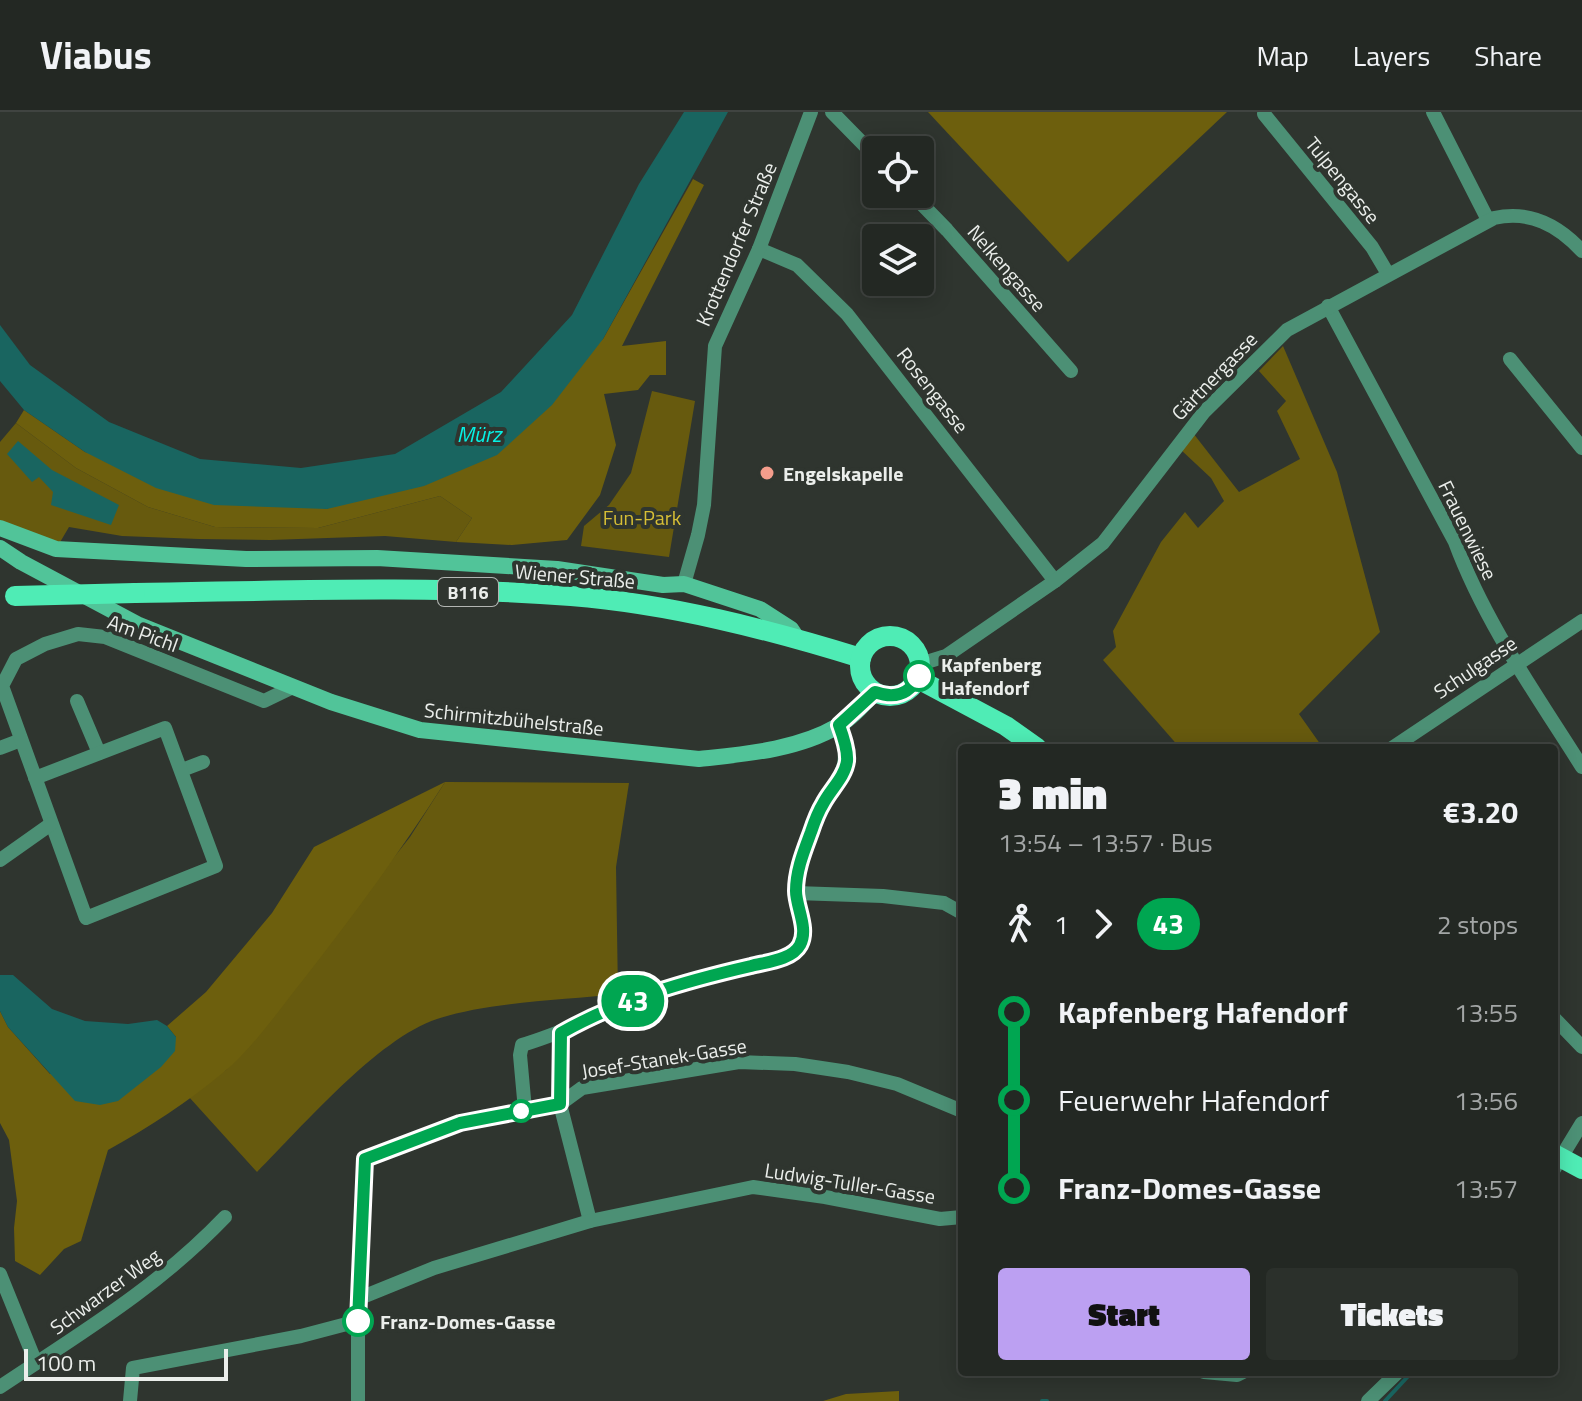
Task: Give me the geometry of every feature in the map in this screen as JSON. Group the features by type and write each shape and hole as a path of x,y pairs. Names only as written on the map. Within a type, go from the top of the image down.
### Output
{"main road":[{"path":"0,528 56,549 246,559 377,558 557,569 663,585 684,584 760,609 791,629 797,638"},
{"name":"Schirmitzbühelstraße","path":"0,548 139,625 331,702 420,730 699,759 789,746 836,727"},
{"path":"54,580 56,549"},
{"name":"Wiener Straße","path":"7,596 395,590 572,596 677,610 797,638 861,658"},
{"path":"919,672 908,691 887,696 875,692 863,678 861,658 873,641 900,637 911,644 919,672 1031,744"},
{"path":"836,727 875,692"},
{"path":"1558,1161 1582,1169"}],"street":[{"name":"Krottendorfer Straße","path":"684,584 704,505 715,346 759,249 811,112"},
{"path":"832,112 862,143"},
{"path":"1433,112 1488,220"},
{"name":"Tulpengasse","path":"1264,114 1372,247 1388,274"},
{"name":"Nelkengasse","path":"926,208 1071,371"},
{"name":"Gärtnergasse","path":"919,672 1055,581 1107,538 1178,444 1233,382 1287,330 1488,220 1509,215 1532,218 1562,230 1582,251"},
{"name":"Rosengasse","path":"759,249 797,265 847,314 1055,581"},
{"name":"Frauenwiese","path":"1328,306 1455,542 1468,578 1490,620 1582,767"},
{"path":"1510,359 1582,448"},
{"name":"Schulgasse","path":"1398,744 1582,621"},
{"name":"Am Pichl","path":"35,778 165,728 182,770 216,866 86,918 51,824 2,686 16,659 45,644 78,634 105,637 264,701 293,687"},
{"path":"77,701 99,753"},
{"path":"525,1110 522,1045 561,1033 584,1020 699,978 779,959 793,953 801,945 803,933 796,893 798,868 813,826 847,762 844,738 836,727"},
{"path":"0,748 21,740"},
{"path":"182,770 203,762"},
{"path":"0,860 51,824"},
{"path":"796,893 883,896 944,903 958,911"},
{"path":"1558,1022 1582,1047"},
{"path":"561,1033 560,1104 590,1221"},
{"name":"Josef-Stanek-Gasse","path":"560,1104 582,1088 739,1062 795,1064 848,1072 897,1084 958,1109"},
{"path":"358,1401 365,1159 460,1123 560,1104"},
{"path":"1558,1157 1582,1123"},
{"name":"Ludwig-Tuller-Gasse","path":"360,1298 434,1268 590,1221 753,1187 940,1219 958,1217"},
{"name":"Schwarzer Weg","path":"0,1387 95,1326 157,1281 225,1217"},
{"path":"0,1274 36,1363"},
{"path":"130,1401 133,1368 301,1336 358,1321"},
{"path":"1368,1401 1394,1376"}],"green space":[{"path":"1283,346 1337,472 1380,632 1299,714 1320,744 1176,744 1103,660 1116,647 1113,631 1161,542 1185,512 1198,528 1224,501 1211,478 1180,449 1193,433 1239,492 1300,459 1277,411 1286,401 1259,371"},
{"name":"Fun-Park","path":"652,391 695,401 669,557 581,546 584,526 609,505 631,473"},
{"path":"16,423 76,468 148,507 215,527 318,528 440,496 472,518 456,542 385,536 199,539 122,536 69,527 56,549 0,528 0,442"},
{"path":"445,782 629,783 616,867 618,994 479,1009 437,1019 414,1029 366,1064 257,1172 189,1097 226,1070 410,837"}],"shaded area":[{"path":"928,112 1227,112 1068,262"},
{"path":"693,179 704,185 622,346 666,341 666,375 650,375 638,390 604,394 616,445 600,495 567,540 512,545 456,542 472,518 440,496 318,528 215,527 148,507 76,468 16,423 24,410 85,452 327,509 603,339"},
{"path":"445,782 358,907 245,1052 182,1104 108,1150 81,1241 64,1249 40,1275 15,1261 17,1201 9,1140 0,1123 0,1011 8,1027 50,1074 176,1037 167,1026 206,992 272,913 314,847"},
{"path":"899,1391 899,1401 823,1401 846,1394"}],"water":[{"name":"Mürz","path":"684,112 728,112 603,339 552,405 497,455 424,486 327,509 214,505 156,488 85,452 24,410 0,381 0,325 30,365 109,422 200,459 301,468 395,454 501,392 572,315 639,184"},
{"path":"18,441 52,470 119,505 111,525 51,505 53,492 39,477 32,482 7,454"},
{"path":"0,975 13,975 52,1009 85,1021 128,1024 157,1020 176,1037 175,1051 161,1067 118,1101 100,1105 75,1101 8,1027 0,1011"}],"waterway":[{"path":"1385,1401 1408,1376"},
{"path":"1042,1401 1047,1401"}],"bus line":[{"name":"43","path":"358,1321 365,1159 460,1123 560,1104 561,1033 584,1020 649,995 793,953 801,945 803,933 796,893 798,868 823,804 838,783 847,762 839,725 875,692 897,696 908,691 919,676"}],"place":[{"name":"Engelskapelle","path":"767,473"},
{"name":"Kapfenberg Hafendorf","path":"919,676"},
{"name":"Franz-Domes-Gasse","path":"358,1321"}]}
